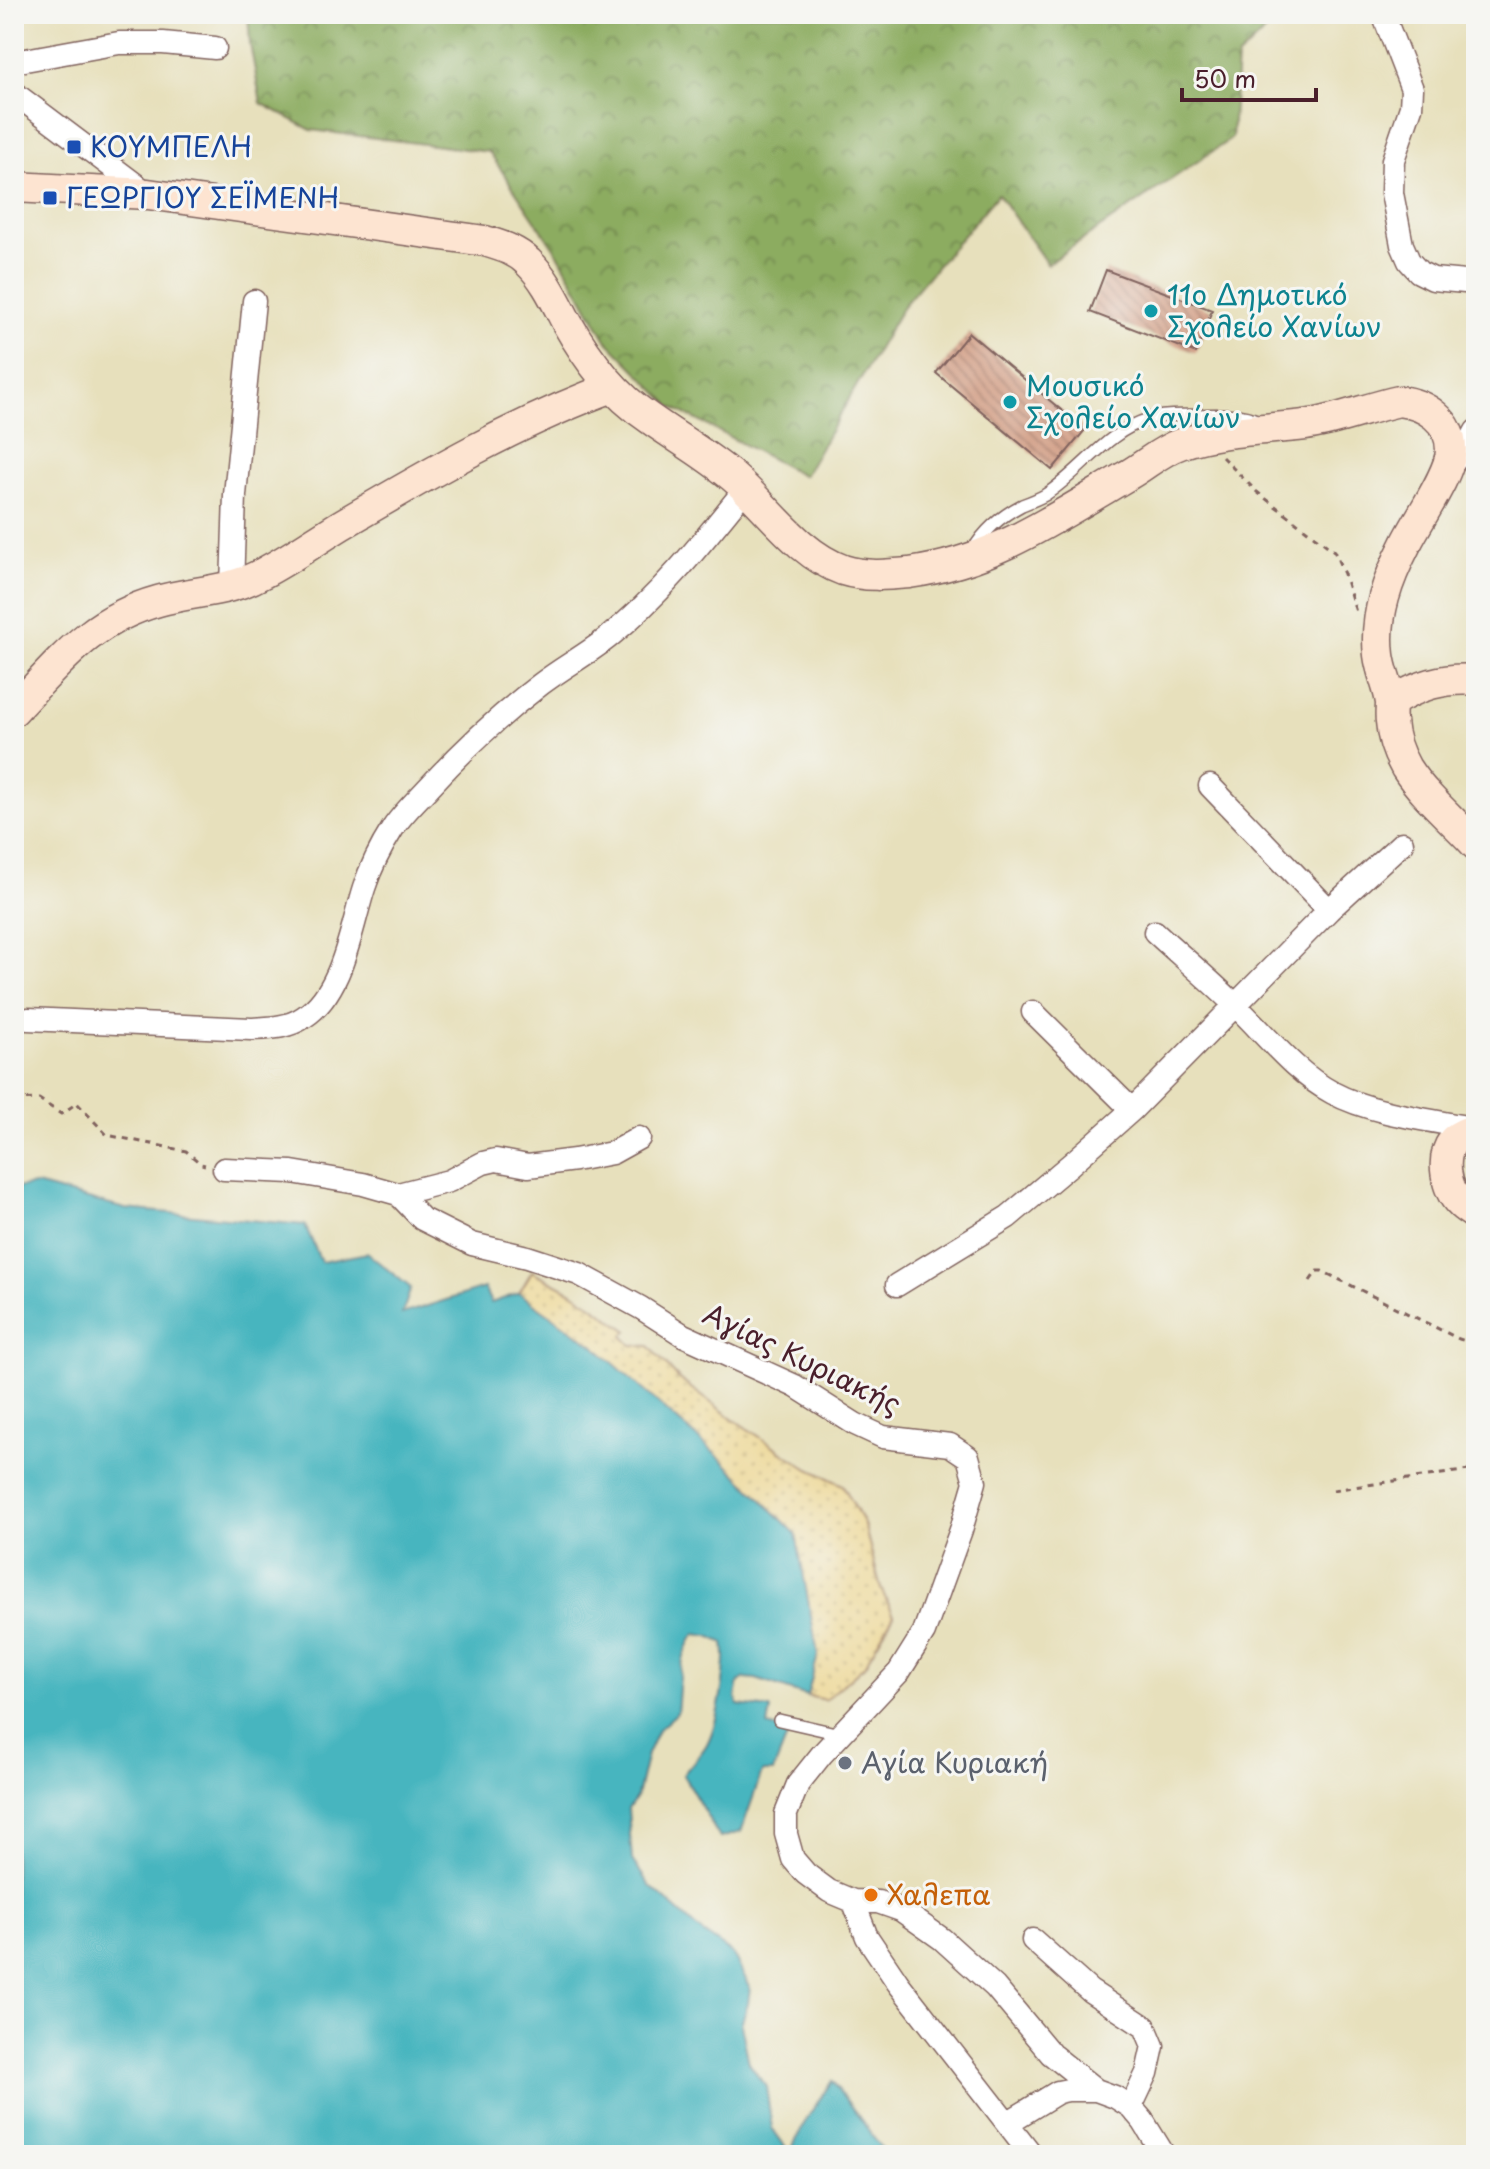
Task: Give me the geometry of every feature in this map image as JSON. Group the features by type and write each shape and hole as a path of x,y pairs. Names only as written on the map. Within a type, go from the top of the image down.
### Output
{"street":[{"path":"1383,14 1412,89 1411,107 1393,160 1392,193 1402,245 1409,261 1419,272 1433,279 1476,283"},
{"path":"14,62 119,43 215,48"},
{"path":"14,93 148,194"},
{"path":"14,187 148,194 485,241 512,250 539,275 585,353 613,387 647,417 693,446 746,488 808,551 844,570 882,576 941,568 966,561 1019,539 1175,446 1202,437 1306,425 1399,401 1413,402 1435,415 1448,434 1451,450 1447,470"},
{"path":"232,587 235,495 254,301"},
{"path":"14,710 75,646 106,623 141,606 232,587 262,574 341,525 489,442 574,401 613,387"},
{"path":"1476,431 1447,470 1407,541 1383,597 1378,635 1379,655 1391,702 1391,724 1404,765 1414,780 1476,845"},
{"path":"28,1019 251,1029 284,1026 303,1018 316,1008 328,992 348,944 374,861 407,810 486,728 543,682 610,636 636,613 706,538 746,488"},
{"path":"1391,702 1414,688 1430,683 1453,679 1476,680"},
{"path":"1210,786 1329,910"},
{"path":"897,1285 1008,1217 1132,1110 1329,910 1402,843"},
{"path":"1155,932 1314,1082 1358,1104 1476,1129"},
{"path":"1033,1012 1132,1110"},
{"path":"1476,1129 1452,1142 1446,1159 1449,1185 1459,1203 1476,1215"},
{"path":"398,1194 449,1181 483,1163 496,1160 528,1166 575,1160 612,1153 639,1138"},
{"name":"Αγίας Κυριακής","path":"224,1169 292,1172 363,1184 398,1194 422,1219 472,1244 579,1274 683,1335 795,1386 855,1424 883,1437 950,1445 968,1457 975,1482 924,1632 899,1672 798,1784 786,1814 786,1834 793,1859 806,1874 829,1891 853,1901 878,1902 901,1910 942,1939 995,1987 1051,2054 1096,2090 1131,2107 1164,2155"},
{"path":"853,1901 867,1937 898,1983 1032,2155"},
{"path":"1033,1940 1090,1991 1145,2027 1153,2046 1147,2073 1131,2107"},
{"path":"1007,2123 1058,2092 1096,2090"}],"lane":[{"path":"966,561 980,537 998,518 1043,496 1136,423 1153,417 1222,414 1249,416 1273,427"},
{"path":"779,1720 840,1734"}],"path":[{"path":"1202,437 1257,492 1334,551 1357,616"},
{"path":"14,1100 39,1099 61,1114 77,1103 107,1135 186,1151 201,1164 224,1169"},
{"path":"1310,1281 1317,1271 1322,1271 1459,1339 1476,1344"},
{"path":"1333,1490 1476,1469"}],"green space":[{"path":"248,14 1283,14 1237,58 1232,138 1047,264 998,194 903,306 804,476 672,407 606,340 558,254 489,152 311,130 261,103"}],"sand":[{"path":"532,1271 576,1294 628,1331 623,1336 632,1345 649,1346 680,1380 739,1423 805,1467 843,1485 864,1524 881,1589 894,1615 864,1666 825,1700 807,1696 818,1655 796,1534 723,1461 593,1345 519,1293"}],"water":[{"path":"36,1185 125,1209 305,1225 321,1262 367,1253 411,1288 402,1314 484,1288 491,1303 519,1293 593,1345 723,1461 796,1534 818,1655 807,1696 745,1678 739,1682 736,1697 738,1705 771,1709 768,1726 789,1732 773,1772 762,1772 741,1832 720,1838 683,1775 705,1748 711,1735 725,1666 724,1643 695,1634 685,1652 677,1713 658,1730 647,1754 637,1796 628,1809 632,1860 650,1886 700,1931 732,1953 750,1987 741,2024 749,2063 766,2087 772,2128 790,2153 807,2118 832,2081 887,2155 14,2155 14,1188"}],"building":[{"name":"11o Δημοτικό Σχολείο Χανίων","path":"1106,270 1212,310 1196,353 1090,312"},
{"name":"Μουσικό Σχολείο Χανίων","path":"969,333 1085,430 1052,470 936,373"}],"place":[{"name":"ΚΟΥΜΠΕΛΗ","path":"74,147"},
{"name":"ΓΕΩΡΓΙΟΥ ΣΕΪΜΕΝΗ","path":"50,198"},
{"name":"11o Δημοτικό Σχολείο Χανίων","path":"1151,311"},
{"name":"Μουσικό Σχολείο Χανίων","path":"1010,402"},
{"name":"Αγία Κυριακή","path":"845,1763"},
{"name":"Χαλεπα","path":"871,1895"}]}
